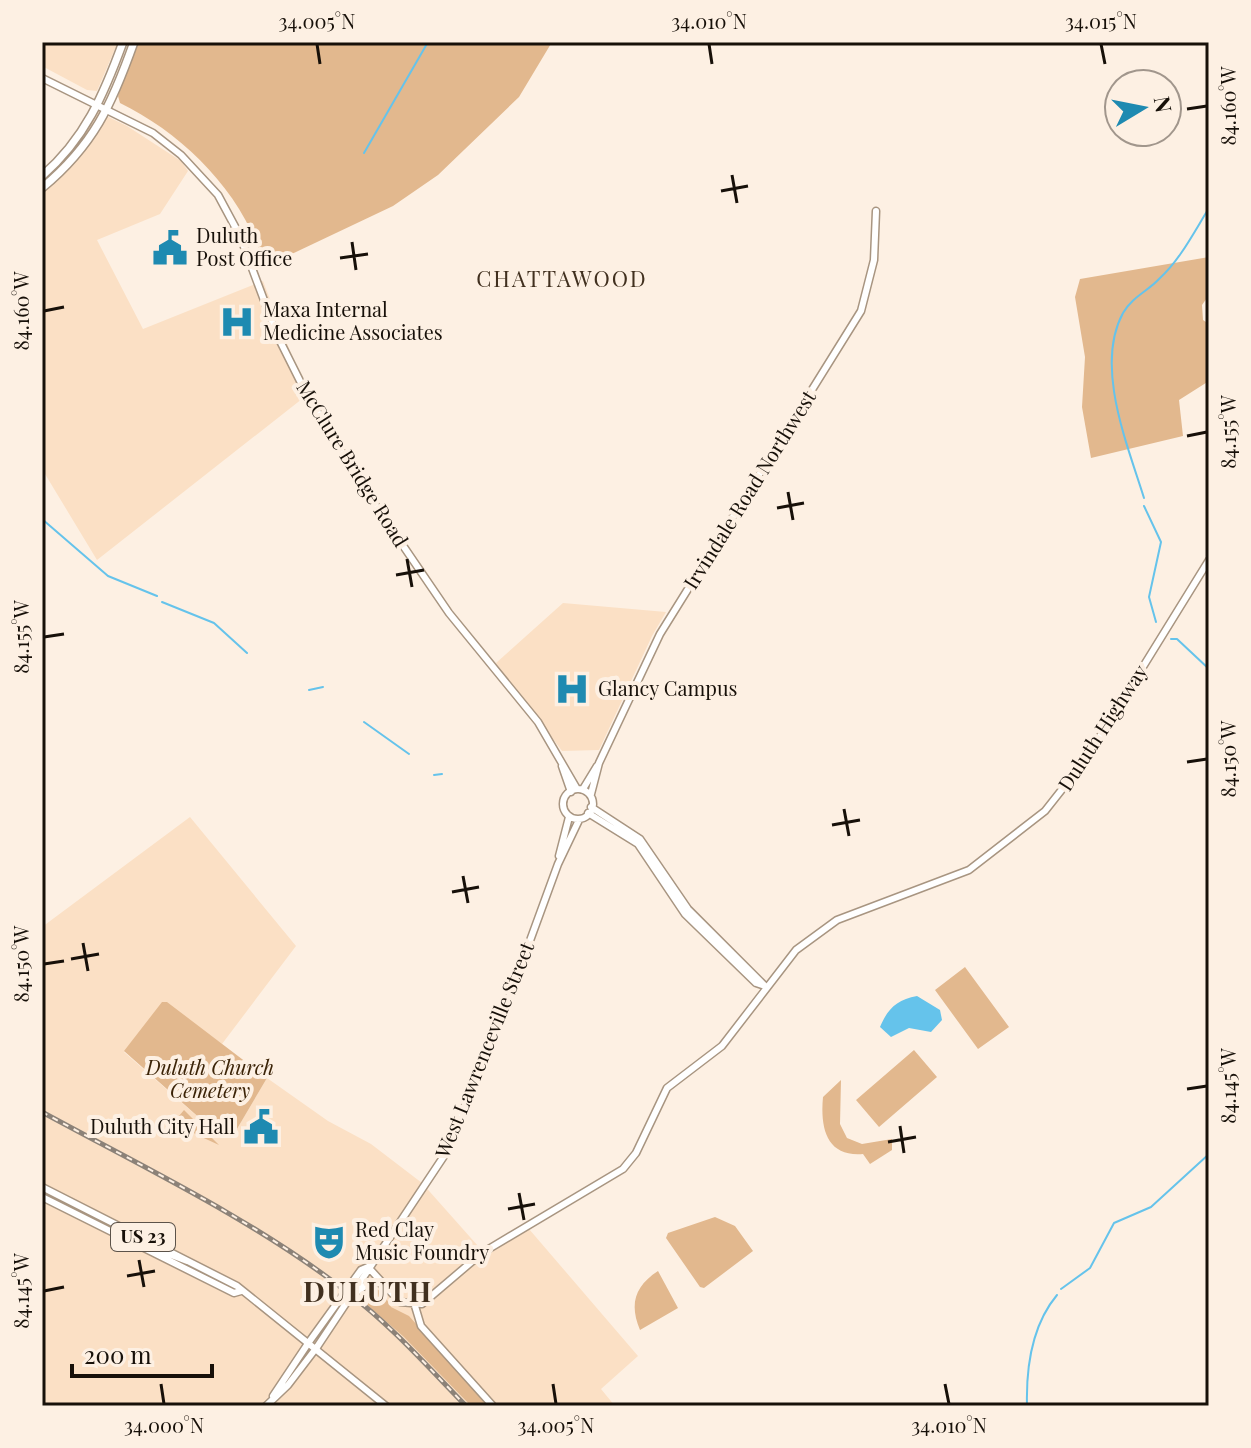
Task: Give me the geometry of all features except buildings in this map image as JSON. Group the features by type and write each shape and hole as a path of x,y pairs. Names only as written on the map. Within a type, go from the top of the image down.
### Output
{"highway":[{"path":"42,176 72,146 98,106 123,42"},
{"path":"42,188 88,141 109,110 134,42"}],"street":[{"name":"McClure Bridge Road","path":"42,78 109,110 169,145 218,195 240,236 277,335 305,391 382,519 453,618 532,714 557,751 577,790"},
{"name":"Irvindale Road Northwest","path":"591,794 599,763 660,634 861,311 874,260 876,211"},
{"name":"Duluth Highway","path":"415,1306 431,1299 482,1253 623,1169 636,1153 667,1088 722,1046 785,962 819,931 859,911 969,870 1030,825 1072,780 1209,560"},
{"name":"Irvindale Road Northwest","path":"577,790 599,763"},
{"path":"577,790 591,794 590,810 579,820 569,817 565,804 577,790"},
{"path":"590,810 638,844 685,914 756,983 765,986"},
{"name":"West Lawrenceville Street","path":"558,864 569,817"},
{"name":"West Lawrenceville Street","path":"317,1347 368,1267 424,1189 450,1143 558,864 579,820"},
{"name":"US 23","path":"42,1187 221,1278 317,1347 386,1406"},
{"name":"US 23","path":"42,1197 234,1293 241,1291"},
{"path":"77,1214 82,1211 107,1219"},
{"path":"150,1249 183,1261 188,1259"},
{"path":"181,1266 193,1266 213,1278 221,1278"},
{"path":"368,1267 400,1302 415,1306 421,1326 493,1406"},
{"name":"West Lawrenceville Street","path":"309,1342 361,1270 368,1267"},
{"path":"352,1296 366,1283 382,1283"},
{"path":"266,1406 309,1342"},
{"path":"271,1399 288,1385 317,1347"}],"shaded area":[{"path":"42,42 118,42 97,91 87,90 42,66"},
{"path":"98,112 127,126 181,161 188,171 160,214 97,240 143,329 263,281 307,395 97,560 42,469 42,182 69,155"},
{"name":"Glancy Campus","path":"563,603 666,612 599,750 562,751 496,663"},
{"path":"190,817 296,946 222,1044 163,1002 124,1052 221,1137 234,1134 267,1078 328,1121 371,1144 422,1183 486,1255 529,1229 638,1356 601,1389 615,1406 42,1406 42,927"}],"green space":[{"path":"137,42 552,42 519,97 438,175 393,206 277,261 262,259 240,211 207,167 166,131 120,103 118,96"},
{"path":"1209,257 1209,295 1202,305 1203,320 1209,324 1209,381 1179,400 1183,436 1091,458 1082,407 1085,357 1075,297 1080,279"},
{"path":"965,967 1009,1027 978,1049 935,990"},
{"name":"Duluth Church Cemetery","path":"162,1002 167,1002 267,1078 234,1134 221,1137 124,1051"},
{"path":"914,1050 937,1077 879,1127 856,1100"},
{"path":"841,1080 840,1124 847,1138 862,1144 892,1139 892,1150 870,1164 863,1154 841,1151 828,1139 823,1120 823,1097"},
{"path":"184,1110 219,1145 195,1134 179,1116"},
{"path":"715,1217 735,1226 753,1251 704,1288 700,1287 666,1238 668,1233"},
{"path":"658,1271 678,1308 640,1330 635,1312 636,1296 644,1283"},
{"path":"372,1286 383,1293 391,1307 409,1316 489,1406 471,1406 404,1337 359,1298 366,1288"}],"water":[{"path":"917,996 940,1010 942,1020 931,1032 909,1028 891,1037 880,1027 886,1015 894,1006"}],"waterway":[{"path":"364,153 428,42"},
{"path":"1144,498 1117,406 1112,357 1115,334 1127,307 1174,263 1209,208"},
{"path":"1144,506 1161,542 1149,597 1156,622"},
{"path":"42,519 108,576 157,596"},
{"path":"162,602 214,623 247,653"},
{"path":"1171,639 1177,639 1209,669"},
{"path":"309,690 323,687"},
{"path":"364,722 409,754"},
{"path":"434,775 442,774"},
{"path":"1061,1289 1090,1268 1114,1223 1151,1207 1209,1154"},
{"path":"1027,1406 1028,1377 1036,1333 1057,1295"}],"railway":[{"path":"42,1112 275,1241 379,1318 466,1406"}],"place":[{"name":"Duluth Post Office","path":"170,248"},
{"name":"Maxa Internal Medicine Associates","path":"237,322"},
{"name":"Glancy Campus","path":"572,689"},
{"name":"Duluth City Hall","path":"261,1127"},
{"name":"Red Clay Music Foundry","path":"329,1242"}],"district":[{"name":"CHATTAWOOD","path":"562,279"},
{"name":"DULUTH","path":"368,1292"}]}
